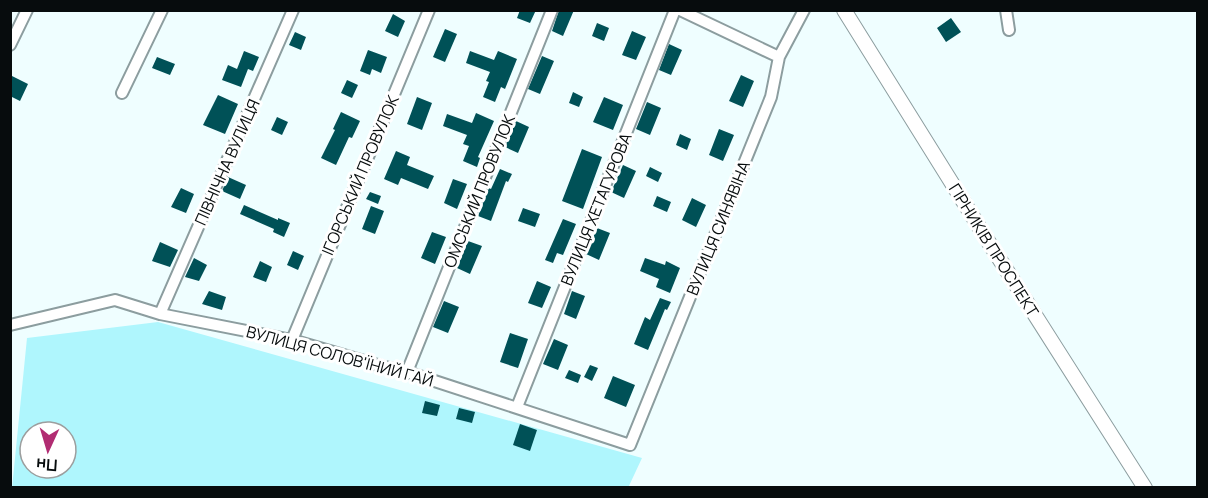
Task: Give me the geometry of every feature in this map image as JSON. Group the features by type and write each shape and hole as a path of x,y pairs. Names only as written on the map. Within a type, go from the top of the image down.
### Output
{"main road":[{"name":"ГІРНИКІВ ПРОСПЕКТ","path":"844,10 1145,488"}],"street":[{"path":"10,45 27,10"},
{"path":"122,93 162,10"},
{"name":"ПІВНІЧНА ВУЛИЦЯ","path":"160,314 293,10"},
{"name":"ІГОРСЬКИЙ ПРОВУЛОК","path":"292,340 429,10"},
{"name":"ОМСЬКИЙ ПРОВУЛОК","path":"407,372 552,10"},
{"name":"ВУЛИЦЯ ХЕТАГУРОВА","path":"517,407 675,10"},
{"path":"680,10 779,57"},
{"name":"ВУЛИЦЯ СИНЯВІНА","path":"630,445 771,97 779,57 804,10"},
{"path":"1006,10 1009,30"},
{"name":"ВУЛИЦЯ СОЛОВ'ЇНИЙ ГАЙ","path":"10,325 115,300 160,314 292,340 407,372 630,445"}],"shaded area":[{"path":"158,322 642,458 628,488 12,488 18,428 18,480 78,480 78,420 19,420 27,338"}],"building":[{"path":"520,10 536,10 530,23 517,18"},
{"path":"559,10 574,10 563,36 552,31"},
{"path":"393,14 405,21 398,37 385,31"},
{"path":"951,18 961,32 946,42 937,28"},
{"path":"597,23 609,28 604,41 592,36"},
{"path":"445,29 457,34 445,62 433,57"},
{"path":"632,31 646,37 636,60 622,55"},
{"path":"295,32 306,37 301,50 289,45"},
{"path":"669,44 682,50 671,75 659,70"},
{"path":"368,50 387,57 381,73 372,69 370,75 360,71"},
{"path":"244,51 259,57 253,71 248,69 241,87 222,80 228,65 237,69"},
{"path":"470,51 494,60 498,51 517,59 505,89 501,87 495,102 483,97 490,72 466,63"},
{"path":"542,56 554,61 540,94 528,89"},
{"path":"157,57 175,64 170,75 152,68"},
{"path":"10,75 28,84 20,101 10,96"},
{"path":"741,75 754,81 743,107 729,101"},
{"path":"347,80 358,85 352,98 341,93"},
{"path":"573,92 583,97 579,107 569,103"},
{"path":"218,95 238,104 225,134 203,125"},
{"path":"417,97 432,103 422,130 407,124"},
{"path":"604,97 623,105 613,130 593,122"},
{"path":"647,102 661,108 650,135 636,129"},
{"path":"341,112 360,121 352,138 349,137 336,165 321,158"},
{"path":"476,113 494,121 478,157 480,158 477,167 463,161 469,146 463,144 467,135 443,126 447,114 472,123"},
{"path":"277,117 288,122 282,135 271,130"},
{"path":"516,121 529,127 518,153 505,147"},
{"path":"719,129 734,135 723,161 709,155"},
{"path":"680,134 691,139 687,150 676,145"},
{"path":"582,149 602,157 583,209 562,201"},
{"path":"396,151 410,157 407,165 434,176 428,189 401,178 398,185 384,179"},
{"path":"623,165 636,171 624,198 611,192"},
{"path":"650,167 662,173 658,182 646,176"},
{"path":"500,169 512,174 508,182 506,181 491,221 478,216 489,188 491,189"},
{"path":"228,177 246,185 240,199 222,191"},
{"path":"453,179 467,184 457,209 444,203"},
{"path":"181,188 194,194 186,213 171,207"},
{"path":"370,192 381,196 378,204 366,199"},
{"path":"657,196 671,202 667,212 653,206"},
{"path":"692,198 706,205 696,227 682,220"},
{"path":"244,205 290,223 284,237 273,232 274,229 240,214"},
{"path":"371,206 384,211 375,234 362,229"},
{"path":"523,208 540,214 535,227 518,221"},
{"path":"563,219 576,224 563,255 557,253 553,263 545,260"},
{"path":"597,228 610,233 599,260 586,254"},
{"path":"432,232 446,237 435,264 421,258"},
{"path":"468,241 482,246 470,274 457,268"},
{"path":"160,242 178,250 170,267 152,261"},
{"path":"293,251 304,256 298,270 287,265"},
{"path":"194,258 207,265 199,281 185,277"},
{"path":"645,258 665,265 666,261 680,268 670,293 656,287 659,279 640,271"},
{"path":"260,261 272,267 266,282 253,277"},
{"path":"537,281 551,287 542,308 528,303"},
{"path":"209,291 226,297 222,310 202,304"},
{"path":"572,291 585,296 576,319 564,314"},
{"path":"660,298 671,302 667,310 665,309 648,350 634,344 645,317 650,320"},
{"path":"444,301 459,307 448,333 433,327"},
{"path":"510,333 528,339 518,368 500,362"},
{"path":"554,339 568,345 558,370 543,364"},
{"path":"590,365 598,368 592,381 584,377"},
{"path":"569,370 581,375 578,383 565,378"},
{"path":"613,376 635,385 626,407 604,398"},
{"path":"425,401 440,405 437,416 422,413"},
{"path":"459,408 475,412 472,423 456,419"},
{"path":"520,424 537,430 530,451 513,445"}]}
